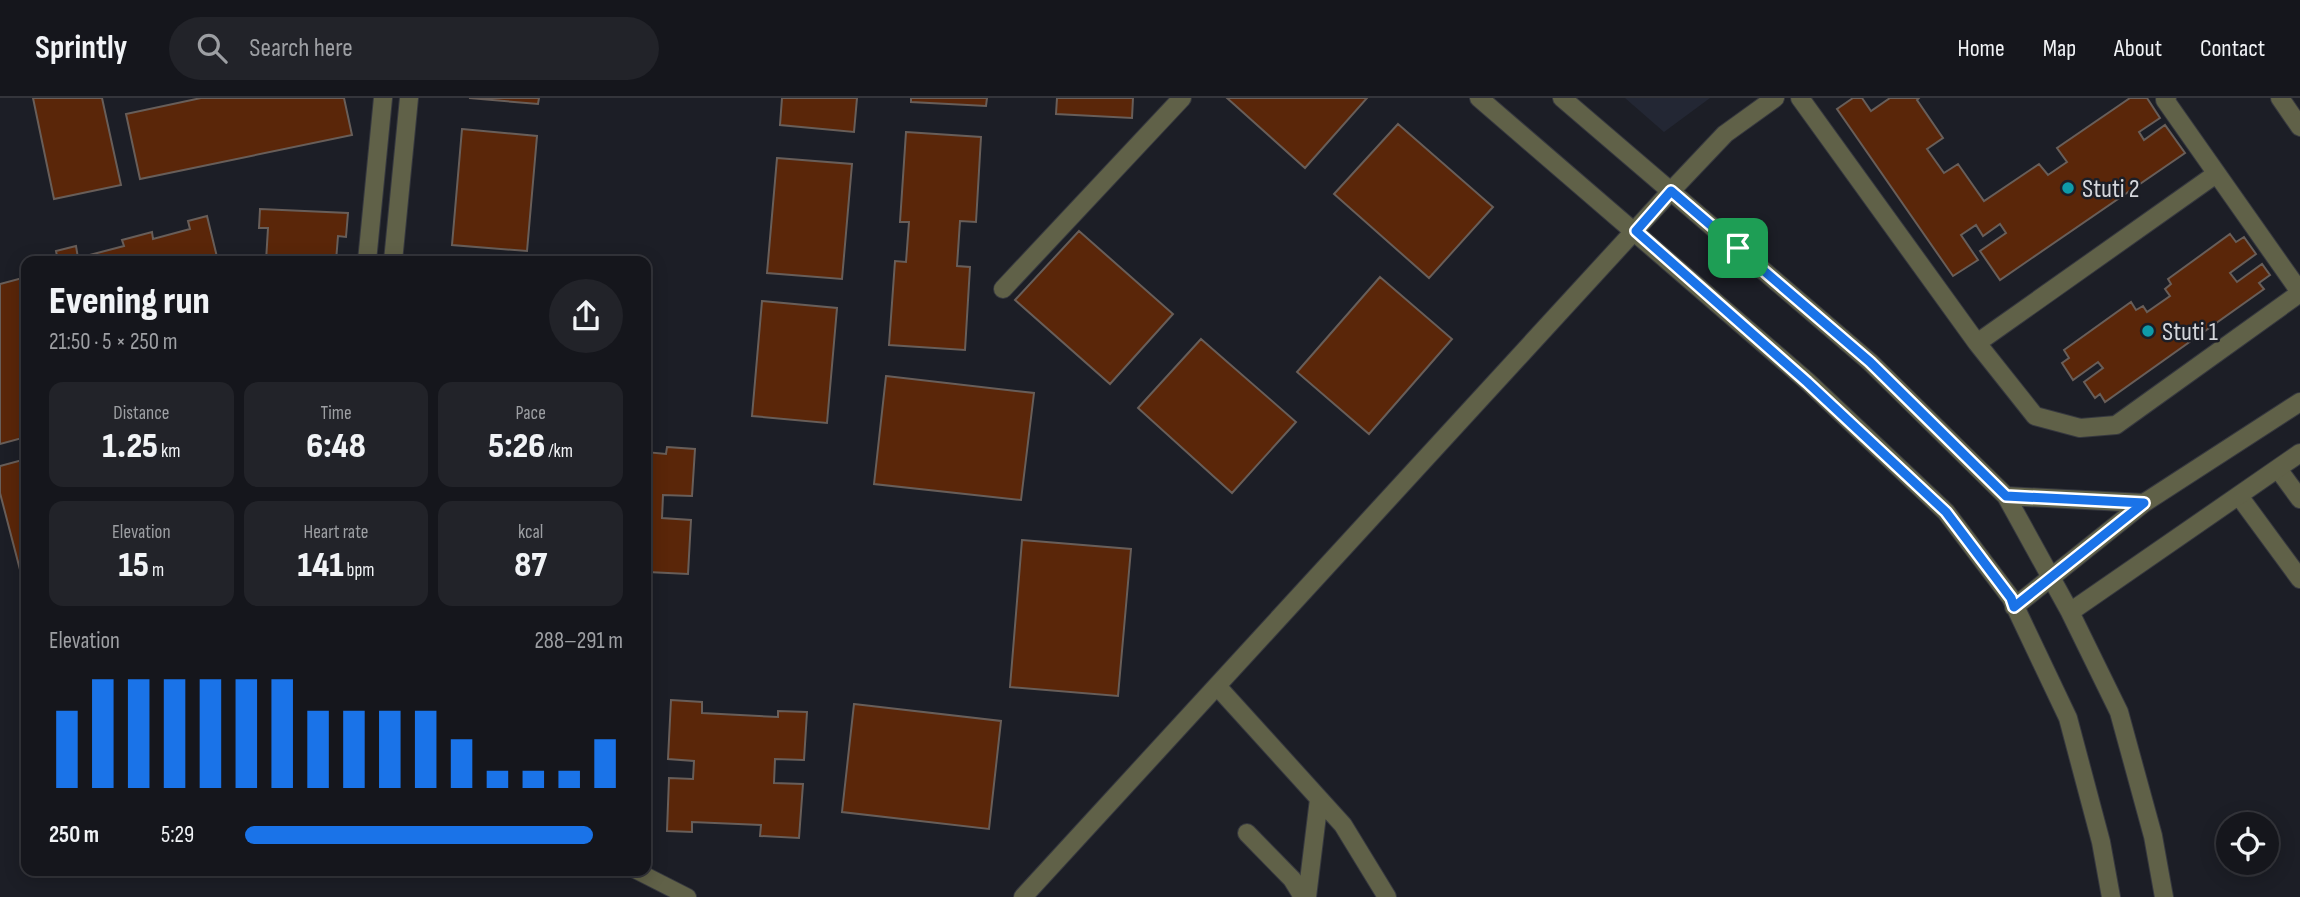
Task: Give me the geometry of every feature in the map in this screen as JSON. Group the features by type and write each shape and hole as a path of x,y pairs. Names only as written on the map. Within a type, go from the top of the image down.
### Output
{"street":[{"path":"367,256 383,98"},
{"path":"393,256 409,98"},
{"path":"1003,289 1182,98"},
{"path":"1479,98 1636,231 1807,382 1946,512 2011,598 2068,718 2101,842 2111,897"},
{"path":"1562,98 1870,362 2006,496 2052,577 2119,712 2153,836 2164,897"},
{"path":"1023,897 1671,191 1725,134 1775,98"},
{"path":"1800,98 1977,343 2035,416 2080,428 2116,425 2300,292 2165,100 2167,98"},
{"path":"2280,98 2300,127"},
{"path":"1977,343 2216,174"},
{"path":"2014,607 2144,503 2300,402"},
{"path":"2070,612 2300,453"},
{"path":"2278,468 2300,499"},
{"path":"2006,496 2144,503"},
{"path":"2239,496 2300,579"},
{"path":"1217,686 1343,825 1387,897"},
{"path":"1305,897 1320,799"},
{"path":"1247,833 1292,879 1305,897"}],"lane":[{"path":"647,876 688,897"}],"shaded area":[{"path":"1625,98 1710,98 1664,132"}],"building":[{"path":"33,98 102,98 121,185 54,199"},
{"path":"201,98 344,98 352,135 140,179 126,114"},
{"path":"469,98 539,98 538,104"},
{"path":"782,98 857,98 854,132 780,125"},
{"path":"911,98 987,98 986,106 911,102"},
{"path":"1057,98 1133,98 1132,118 1056,114"},
{"path":"1227,98 1367,98 1305,168"},
{"name":"Stuti 2","path":"1853,98 1862,98 1871,111 1890,98 1919,98 1917,100 1943,138 1927,149 1944,173 1958,164 1984,201 2039,164 2048,175 2067,162 2057,148 2130,98 2147,98 2160,118 2139,132 2144,140 2165,125 2185,153 2000,280 1980,251 2006,233 2000,224 1983,236 1976,225 1961,235 1978,260 1953,276 1837,109"},
{"path":"1398,124 1493,207 1429,278 1334,194"},
{"path":"462,129 537,136 527,251 452,245"},
{"path":"906,132 981,137 976,222 960,221 957,266 970,267 965,350 889,345 895,261 906,262 909,222 900,222"},
{"path":"777,158 852,164 842,279 767,273"},
{"path":"260,209 348,213 346,237 338,236 336,256 266,256 268,228 259,228"},
{"path":"207,216 217,256 86,256 124,246 122,240 152,232 153,239 190,229 188,221"},
{"path":"1079,231 1173,314 1110,384 1015,300"},
{"name":"Stuti 1","path":"2230,234 2236,242 2244,237 2256,254 2230,273 2237,282 2262,264 2270,275 2259,283 2264,289 2105,402 2100,394 2095,398 2084,382 2103,368 2098,362 2073,380 2062,363 2069,358 2064,350 2131,302 2136,310 2143,306 2147,312 2170,296 2165,289 2171,284 2168,279"},
{"path":"76,246 78,256 57,256 56,251"},
{"path":"1380,277 1452,339 1369,434 1297,372"},
{"path":"21,278 21,438 0,444 0,284"},
{"path":"762,301 837,308 827,423 752,416"},
{"path":"1201,339 1296,422 1232,493 1138,408"},
{"path":"886,376 1034,393 1021,500 874,484"},
{"path":"667,447 695,449 692,496 663,495 662,518 691,520 688,574 651,572 651,452 666,454"},
{"path":"21,460 21,574 0,493 0,466"},
{"path":"1022,540 1131,549 1118,696 1010,687"},
{"path":"671,700 702,702 702,713 778,717 778,711 807,712 804,760 775,759 774,783 803,784 799,838 760,836 761,825 692,822 692,832 667,831 669,778 693,779 694,761 668,759"},
{"path":"854,704 1001,721 989,829 842,812"}],"place":[{"name":"Stuti 2","path":"2068,188"},
{"name":"Stuti 1","path":"2148,331"}],"route":[{"path":"1671,191 1738,248 1870,362 2006,496 2144,503 2014,607 2011,598 1946,512 1807,382 1636,231 1671,191"}]}
